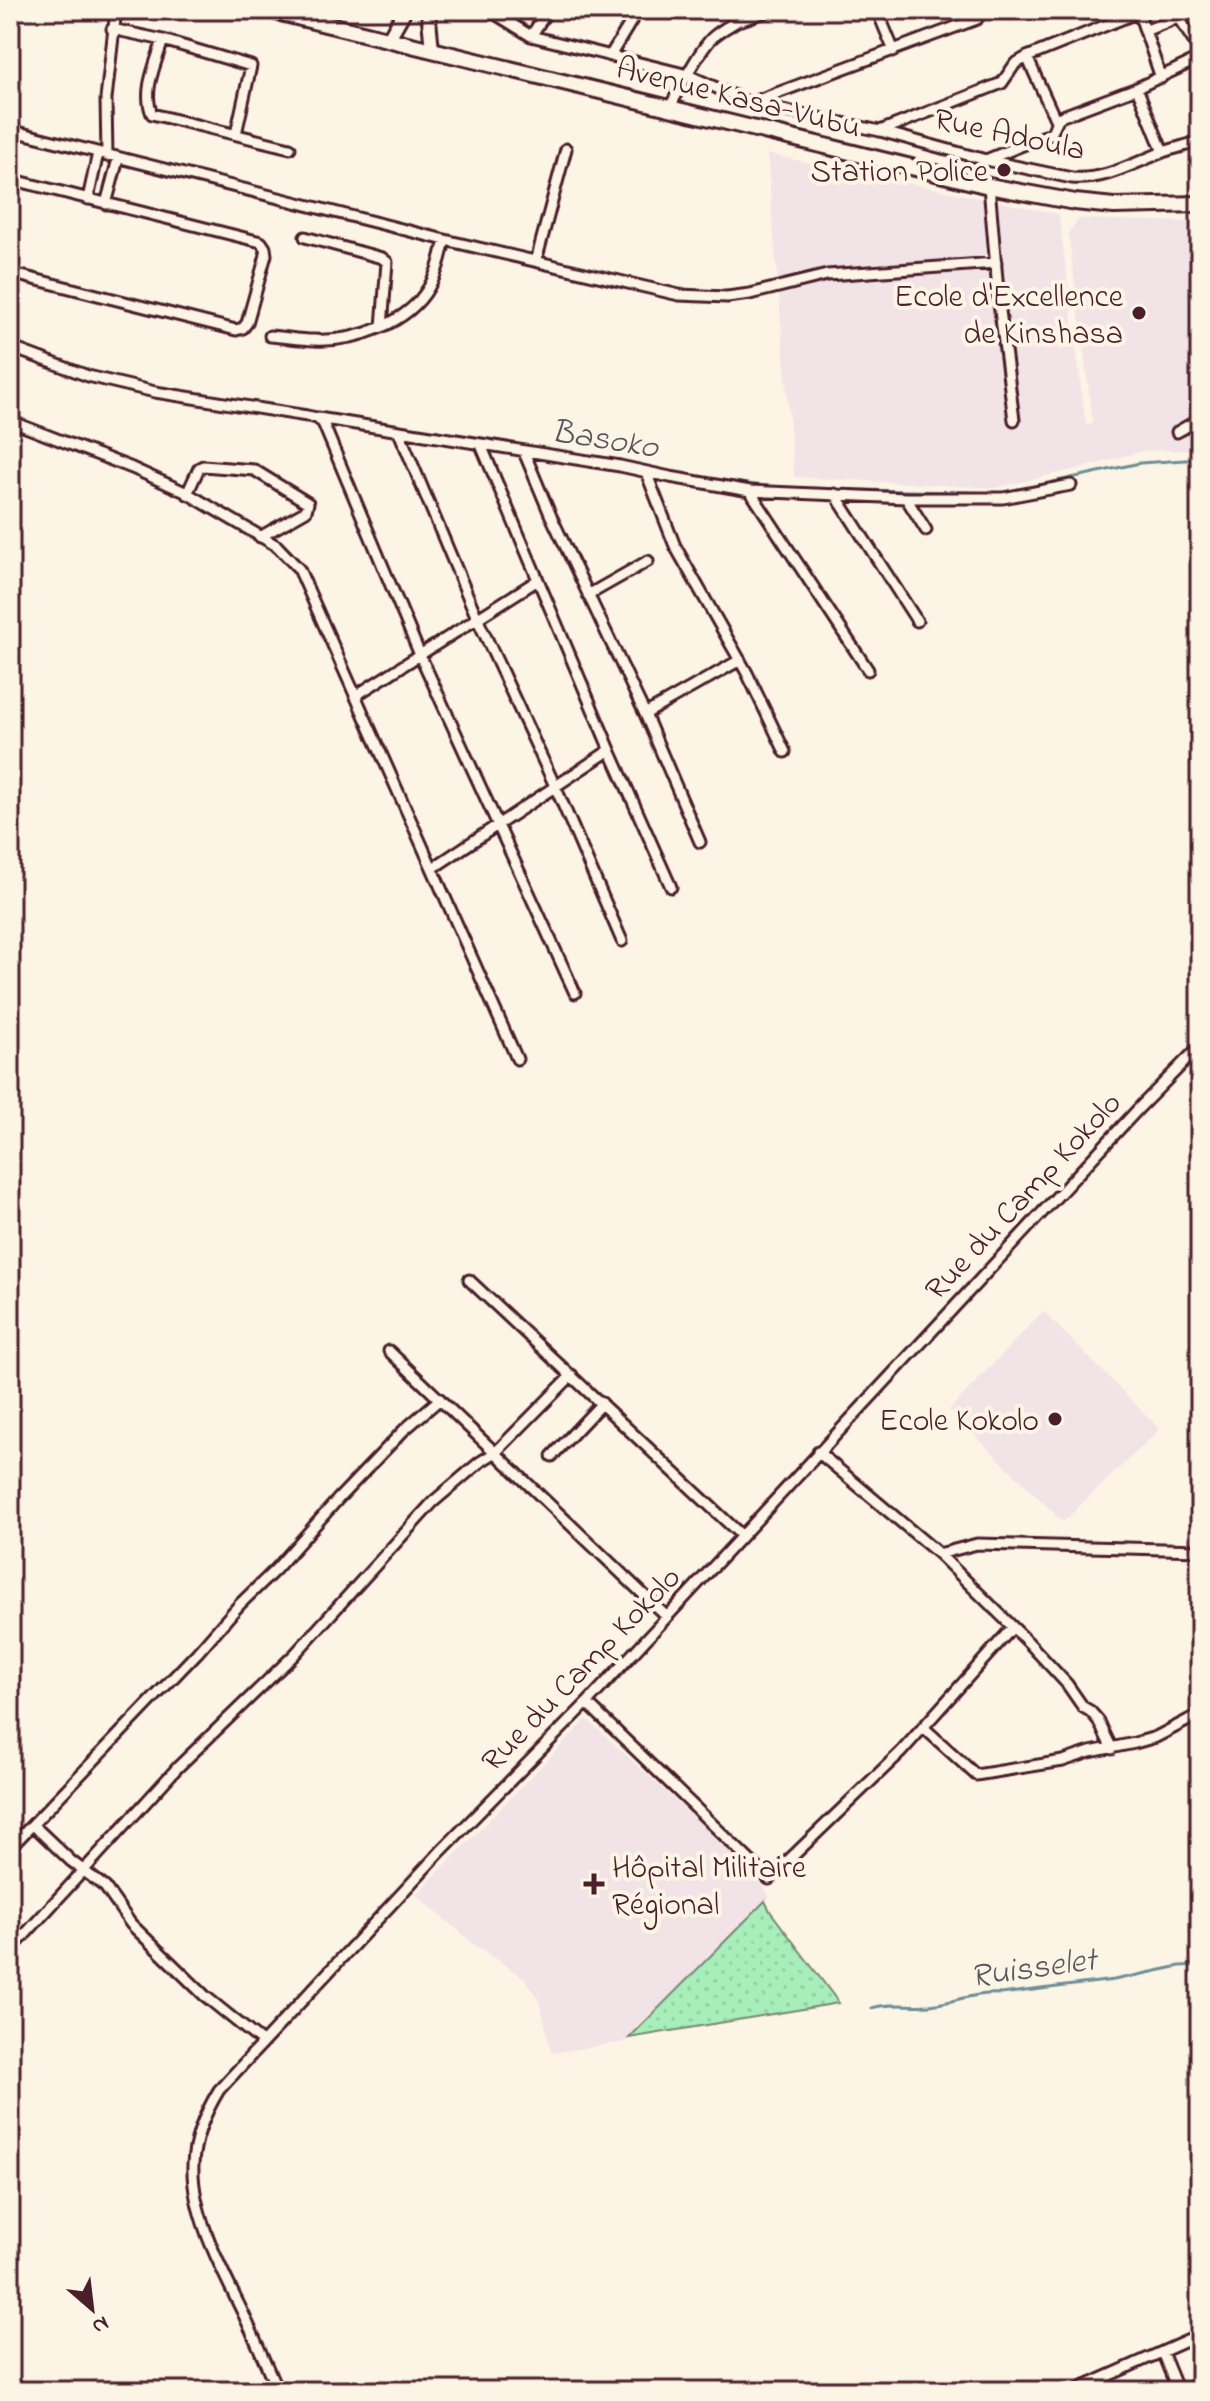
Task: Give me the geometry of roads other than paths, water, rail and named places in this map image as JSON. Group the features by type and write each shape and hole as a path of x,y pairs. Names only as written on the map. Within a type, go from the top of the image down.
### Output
{"main road":[{"name":"Avenue Kasa-Vubu","path":"268,10 989,186 1114,206 1200,204"}],"street":[{"path":"88,199 103,155 116,10"},
{"path":"389,38 405,10"},
{"path":"428,10 432,49"},
{"name":"Rue Adoula","path":"489,10 531,36 688,75 750,103 880,131 986,160 1085,179 1200,141"},
{"path":"531,36 548,10"},
{"path":"610,56 638,10"},
{"path":"733,10 742,20"},
{"path":"742,20 751,10"},
{"path":"670,107 709,42 724,29 771,10"},
{"path":"1147,30 1197,10"},
{"path":"880,11 894,51"},
{"path":"880,131 1002,83 1015,64 1027,57 1139,11 1161,78"},
{"path":"1178,17 1200,51"},
{"path":"750,103 977,19"},
{"path":"112,29 163,40 251,66 236,134"},
{"path":"163,40 150,81 147,104 152,114 290,148"},
{"path":"1027,57 1056,121"},
{"path":"986,160 1050,134 1060,117 1161,78 1200,58"},
{"path":"1137,88 1163,152"},
{"path":"10,130 445,240 679,295 727,297 827,275 996,263"},
{"path":"536,261 566,149"},
{"path":"106,204 118,159"},
{"path":"10,179 261,242 266,255 247,323 236,330 10,273"},
{"path":"989,186 1014,420"},
{"path":"305,237 387,262 382,327"},
{"path":"270,336 317,341 345,338 382,327 402,316 429,289 439,267 445,240"},
{"path":"10,347 88,376 155,392 750,491 906,498 1003,498 1071,485"},
{"path":"317,418 323,423 333,445 420,655 575,993"},
{"path":"1177,432 1200,419"},
{"path":"10,421 132,468 187,494 277,546 299,569 517,1059"},
{"path":"399,432 477,618 622,941"},
{"path":"481,445 671,887"},
{"path":"524,452 645,714 700,842"},
{"path":"187,494 199,468 207,466 254,470 308,503 306,511 260,537"},
{"path":"646,472 675,546 740,660 785,752"},
{"path":"750,491 868,670"},
{"path":"835,494 917,621"},
{"path":"906,498 926,530"},
{"path":"588,595 648,561"},
{"path":"355,696 538,580"},
{"path":"645,714 740,660"},
{"path":"433,868 610,750"},
{"name":"Rue du Camp Kokolo","path":"278,2391 198,2207 193,2177 195,2146 208,2108 219,2090 441,1851 587,1703 1200,1046"},
{"path":"469,1280 741,1535"},
{"path":"389,1351 667,1617"},
{"path":"10,1951 178,1767 284,1666 433,1502 496,1452 572,1375"},
{"path":"10,1848 404,1430 440,1399"},
{"path":"552,1456 602,1403"},
{"path":"818,1452 939,1554 1013,1627 1098,1720 1112,1749"},
{"path":"939,1554 977,1544 1200,1550"},
{"path":"587,1703 769,1879 901,1752 1013,1627"},
{"path":"923,1727 976,1775 1063,1761 1112,1749 1156,1737 1200,1714"},
{"path":"33,1825 64,1855 105,1887 131,1924 205,1996 262,2042"},
{"path":"1074,2391 1200,2335"},
{"path":"1162,2352 1178,2391"}],"waterway":[{"name":"Basoko","path":"120,379 352,419"},
{"name":"Basoko","path":"814,489 1002,493 1140,463 1200,459"},
{"name":"Basoko","path":"667,472 767,487"},
{"name":"Ruisselet","path":"872,2008 930,2005 983,1994 1114,1980 1180,1966 1200,1965"}],"place":[{"name":"Station Police","path":"1004,170"},
{"name":"Ecole d'Excellence de Kinshasa","path":"1139,313"},
{"name":"Ecole Kokolo","path":"1055,1419"},
{"name":"Hôpital Militaire Régional","path":"594,1884"}]}
